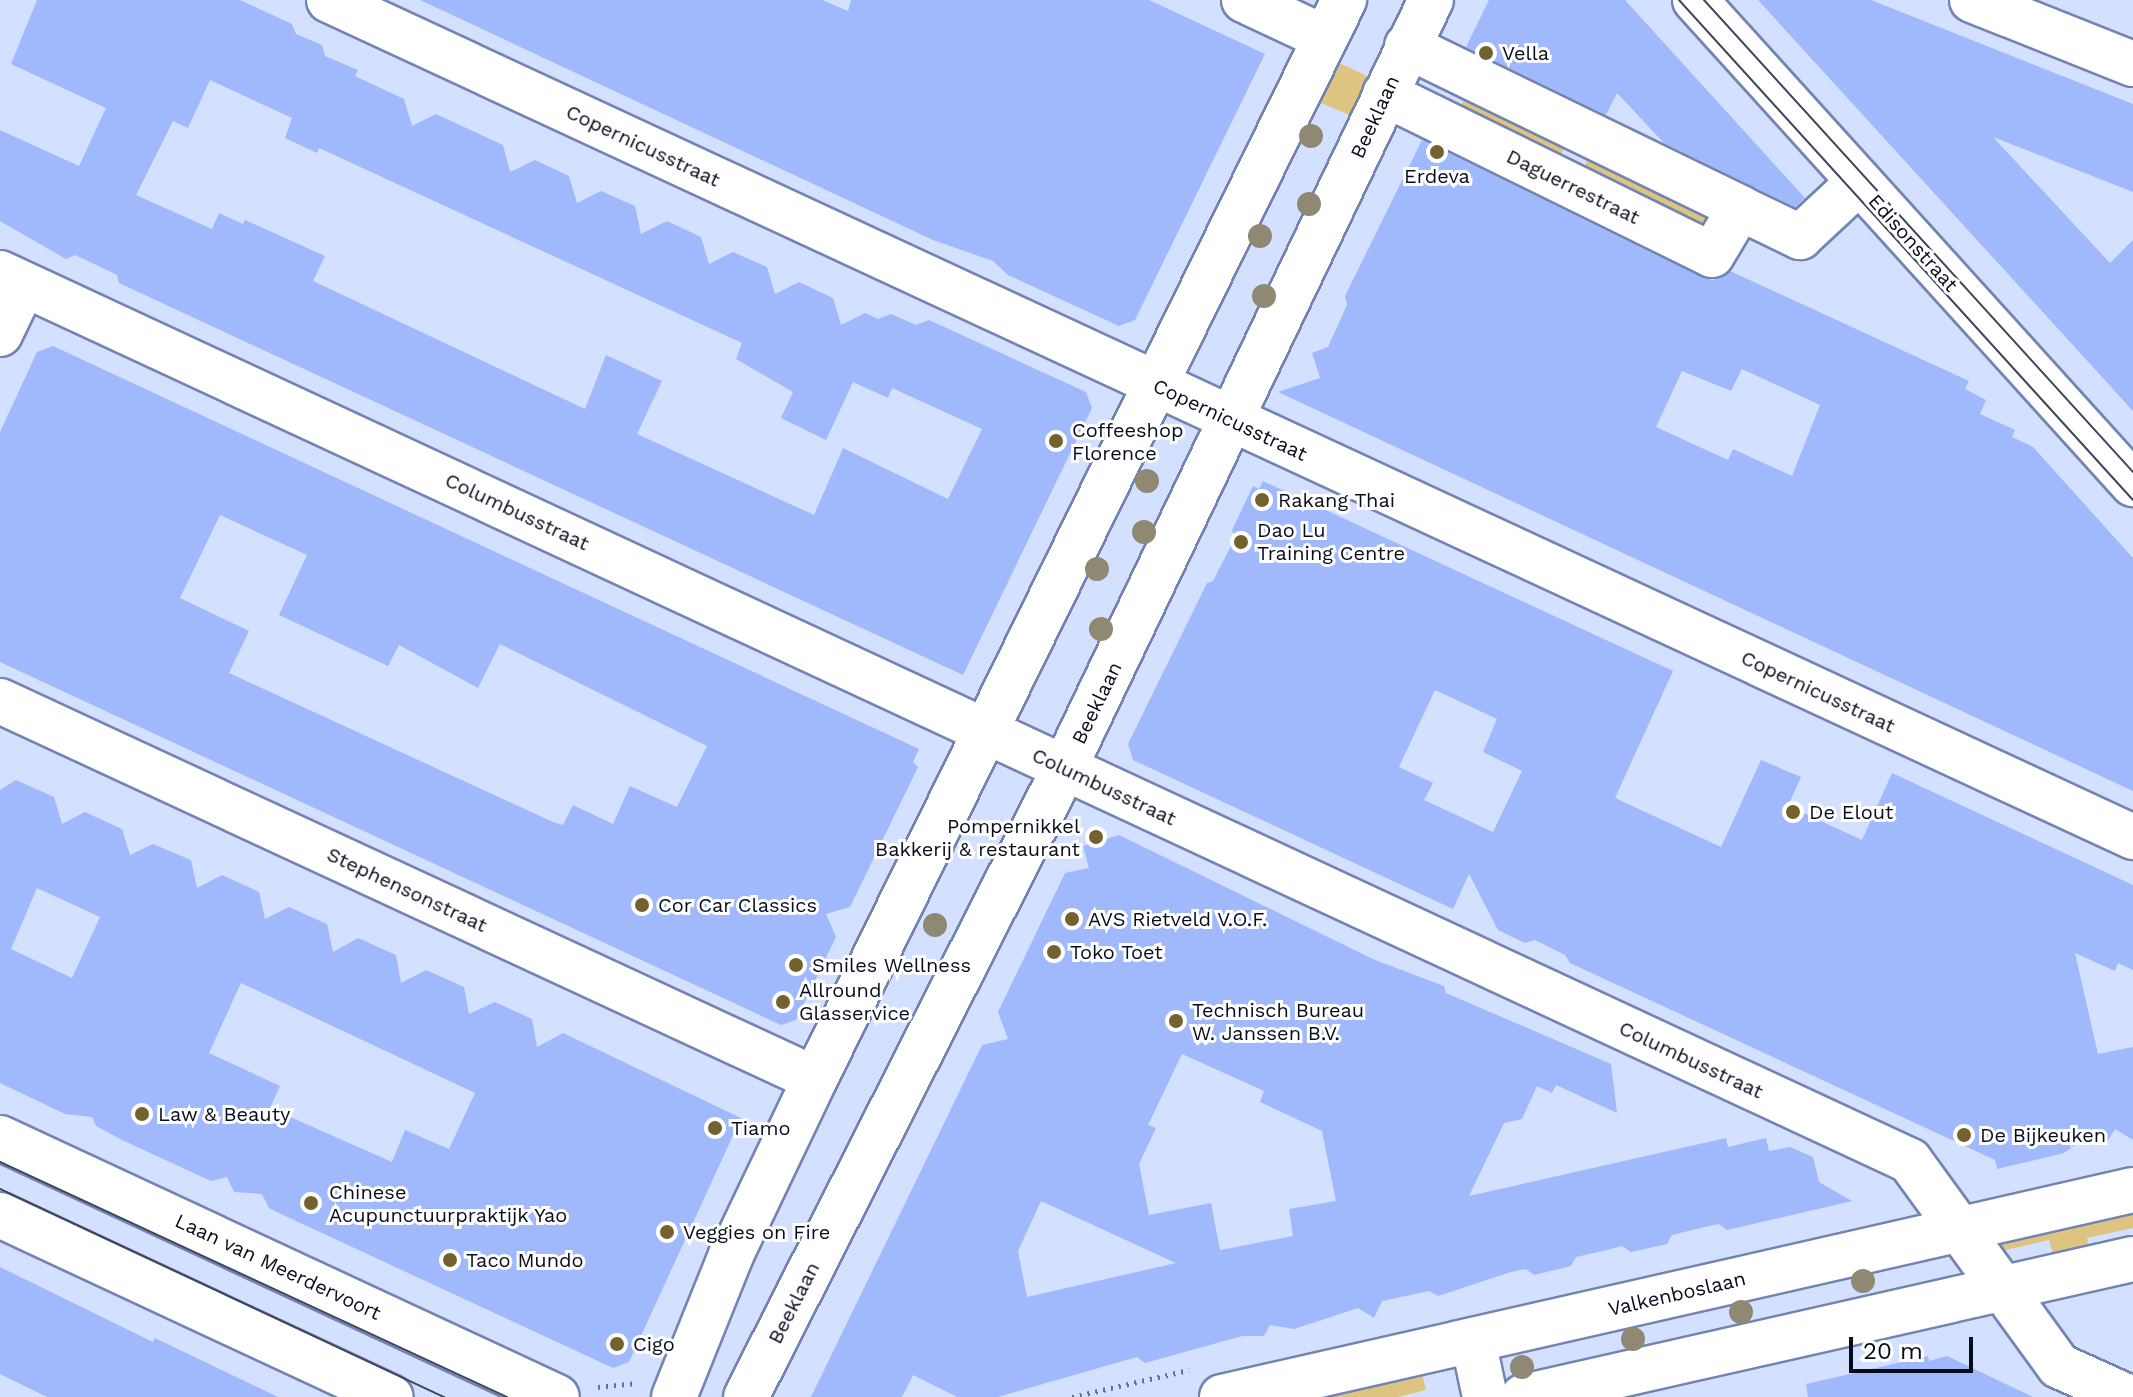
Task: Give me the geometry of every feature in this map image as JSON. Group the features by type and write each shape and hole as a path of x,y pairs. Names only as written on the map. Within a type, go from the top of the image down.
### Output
{"street":[{"name":"Copernicusstraat","path":"329,0 1155,386 2133,837"},
{"path":"674,1397 731,1255 815,1079 1335,19 1244,0"},
{"name":"Beeklaan","path":"746,1397 1064,769 1234,422 1431,0"},
{"name":"Edisonstraat","path":"1695,0 2133,484"},
{"path":"1972,0 2133,64"},
{"path":"1407,46 1800,237 1859,182"},
{"name":"Daguerrestraat","path":"1385,94 1712,255 1740,208"},
{"path":"0,334 12,279"},
{"name":"Columbusstraat","path":"12,279 1910,1161 2059,1366 2128,1397"},
{"name":"Stephensonstraat","path":"0,701 815,1079"},
{"name":"Laan van Meerdervoort","path":"0,1138 557,1397"},
{"name":"Valkenboslaan","path":"1222,1397 2133,1190"},
{"path":"0,1215 391,1397"},
{"path":"1523,1397 2133,1259"},
{"path":"1473,1340 1485,1397"}],"shaded area":[{"path":"1337,62 1376,80 1358,119 1319,102"},
{"path":"1469,89 1570,138 1557,161 1458,111"},
{"path":"1593,147 1728,213 1712,246 1578,182"},
{"path":"2133,1205 2133,1228 2087,1238 2090,1250 2054,1258 2049,1240 1993,1253 1991,1239"},
{"path":"1422,1373 1426,1390 1398,1397 1288,1397"}],"building":[{"path":"37,0 240,0 292,24 296,34 322,45 325,56 358,70 355,76 404,99 412,126 436,114 503,145 510,172 535,160 569,176 577,203 601,191 635,206 641,234 667,221 701,237 709,264 733,252 767,267 775,294 799,282 833,298 841,325 865,313 878,319 891,314 916,325 929,320 1086,392 1092,408 963,675 119,283 117,275 75,255 66,259 0,221 0,130 79,166 106,108 11,64","holes":["210,80 292,118 285,138 317,153 319,148 742,343 736,359 793,392 781,418 826,440 853,382 888,398 892,388 982,429 948,499 843,448 814,515 637,434 662,381 606,355 585,409 313,281 325,256 245,220 243,224 219,213 212,229 136,195 173,121 188,128"]},
{"path":"420,0 822,0 848,11 851,0 1149,0 1265,54 1135,320 1119,326 1008,275 993,261 933,240"},
{"path":"1489,0 1625,0 1805,198 1795,207 1664,143 1617,93 1606,115 1466,47"},
{"path":"1758,0 1871,0 2133,104 2133,192 1993,137 2110,263 2133,240 2133,411"},
{"path":"1422,140 1701,277 1714,280 1730,271 1969,381 1965,389 1986,400 1980,414 2015,430 2012,437 2033,447 2133,558 2133,791 1278,392 1320,378 1312,353 1328,347 1347,305 1345,296","holes":["1742,369 1820,405 1792,476 1733,449 1728,460 1656,427 1682,371 1731,391"]},
{"path":"53,346 919,749 913,762 918,767 850,907 826,914 836,937 796,1020 781,1025 0,662 0,432 37,352","holes":["220,515 307,555 279,615 388,666 399,645 478,688 500,644 707,746 677,807 630,786 613,824 573,805 563,825 229,673 249,631 180,598"]},
{"path":"1263,481 1673,671 1615,798 1721,847 1761,760 1801,777 1788,806 1862,840 1892,773 2133,885 2133,970 2118,963 2115,971 2075,953 2098,1054 2133,1047 2133,1140 2115,1129 2106,1144 2081,1141 2064,1153 1997,1169 1995,1160 1570,963 1565,955 1535,940 1525,943 1498,930 1469,874 1453,909 1133,760 1128,744 1207,583 1213,581 1235,538 1232,530 1253,486 1259,489","holes":["1435,690 1497,719 1483,752 1522,771 1493,832 1424,800 1433,783 1399,767"]},
{"path":"16,780 54,797 62,824 85,812 122,829 130,855 153,844 191,860 197,888 222,875 259,892 265,919 289,907 327,924 333,952 358,938 396,955 401,983 426,970 464,987 469,1014 495,1002 532,1019 537,1047 563,1033 741,1118 629,1362 613,1368 281,1214 269,1208 262,1194 234,1192 227,1177 211,1181 122,1140 96,1126 92,1117 65,1114 0,1083 0,790","holes":["37,888 100,917 72,978 11,949","241,983 475,1093 449,1149 405,1130 392,1162 270,1108 280,1086 209,1053"]},
{"path":"1119,835 1375,960 1444,986 1446,993 1611,1064 1617,1113 1556,1085 1552,1093 1537,1086 1522,1119 1504,1123 1469,1196 1726,1138 1728,1147 1766,1138 1769,1151 1790,1147 1813,1157 1819,1182 1852,1201 1727,1230 1719,1224 1705,1227 1672,1235 1667,1244 1631,1252 1622,1246 1576,1257 1571,1266 1534,1275 1526,1269 1511,1272 1438,1296 1429,1291 1382,1301 1374,1318 1358,1308 1294,1329 1270,1325 1264,1336 1242,1336 1145,1363 1137,1357 998,1397 957,1397 913,1375 902,1397 811,1397 982,1045 1008,1039 998,1012 1065,873 1089,868 1083,846","holes":["1182,1054 1264,1091 1260,1102 1322,1131 1336,1201 1289,1209 1293,1236 1220,1250 1211,1203 1149,1215 1139,1164 1156,1128 1148,1125","1041,1201 1167,1259 1176,1263 1027,1297 1018,1251"]},
{"path":"0,1267 153,1342 155,1338 278,1397 47,1397 0,1374"},
{"path":"1928,1356 1929,1361 1947,1356 2033,1397 1808,1397 1806,1384"}],"tram line":[{"path":"1679,0 2133,500"},
{"path":"1704,0 2133,472"},
{"path":"0,1162 507,1397"},
{"path":"0,1189 445,1397"}],"place":[{"name":"Vella","path":"1486,53"},
{"name":"Erdeva","path":"1437,152"},
{"name":"Coffeeshop Florence","path":"1056,441"},
{"name":"Rakang Thai","path":"1262,500"},
{"name":"Dao Lu Training Centre","path":"1241,542"},
{"name":"De Elout","path":"1793,812"},
{"name":"Pompernikkel Bakkerij & restaurant","path":"1096,837"},
{"name":"Cor Car Classics","path":"642,905"},
{"name":"AVS Rietveld V.O.F.","path":"1072,919"},
{"name":"Toko Toet","path":"1054,952"},
{"name":"Smiles Wellness","path":"796,965"},
{"name":"Allround Glasservice","path":"783,1002"},
{"name":"Technisch Bureau W. Janssen B.V.","path":"1176,1021"},
{"name":"Law & Beauty","path":"142,1114"},
{"name":"Tiamo","path":"715,1128"},
{"name":"De Bijkeuken","path":"1964,1135"},
{"name":"Chinese Acupunctuurpraktijk Yao","path":"311,1203"},
{"name":"Veggies on Fire","path":"667,1232"},
{"name":"Taco Mundo","path":"450,1260"},
{"name":"Cigo","path":"617,1344"}]}
